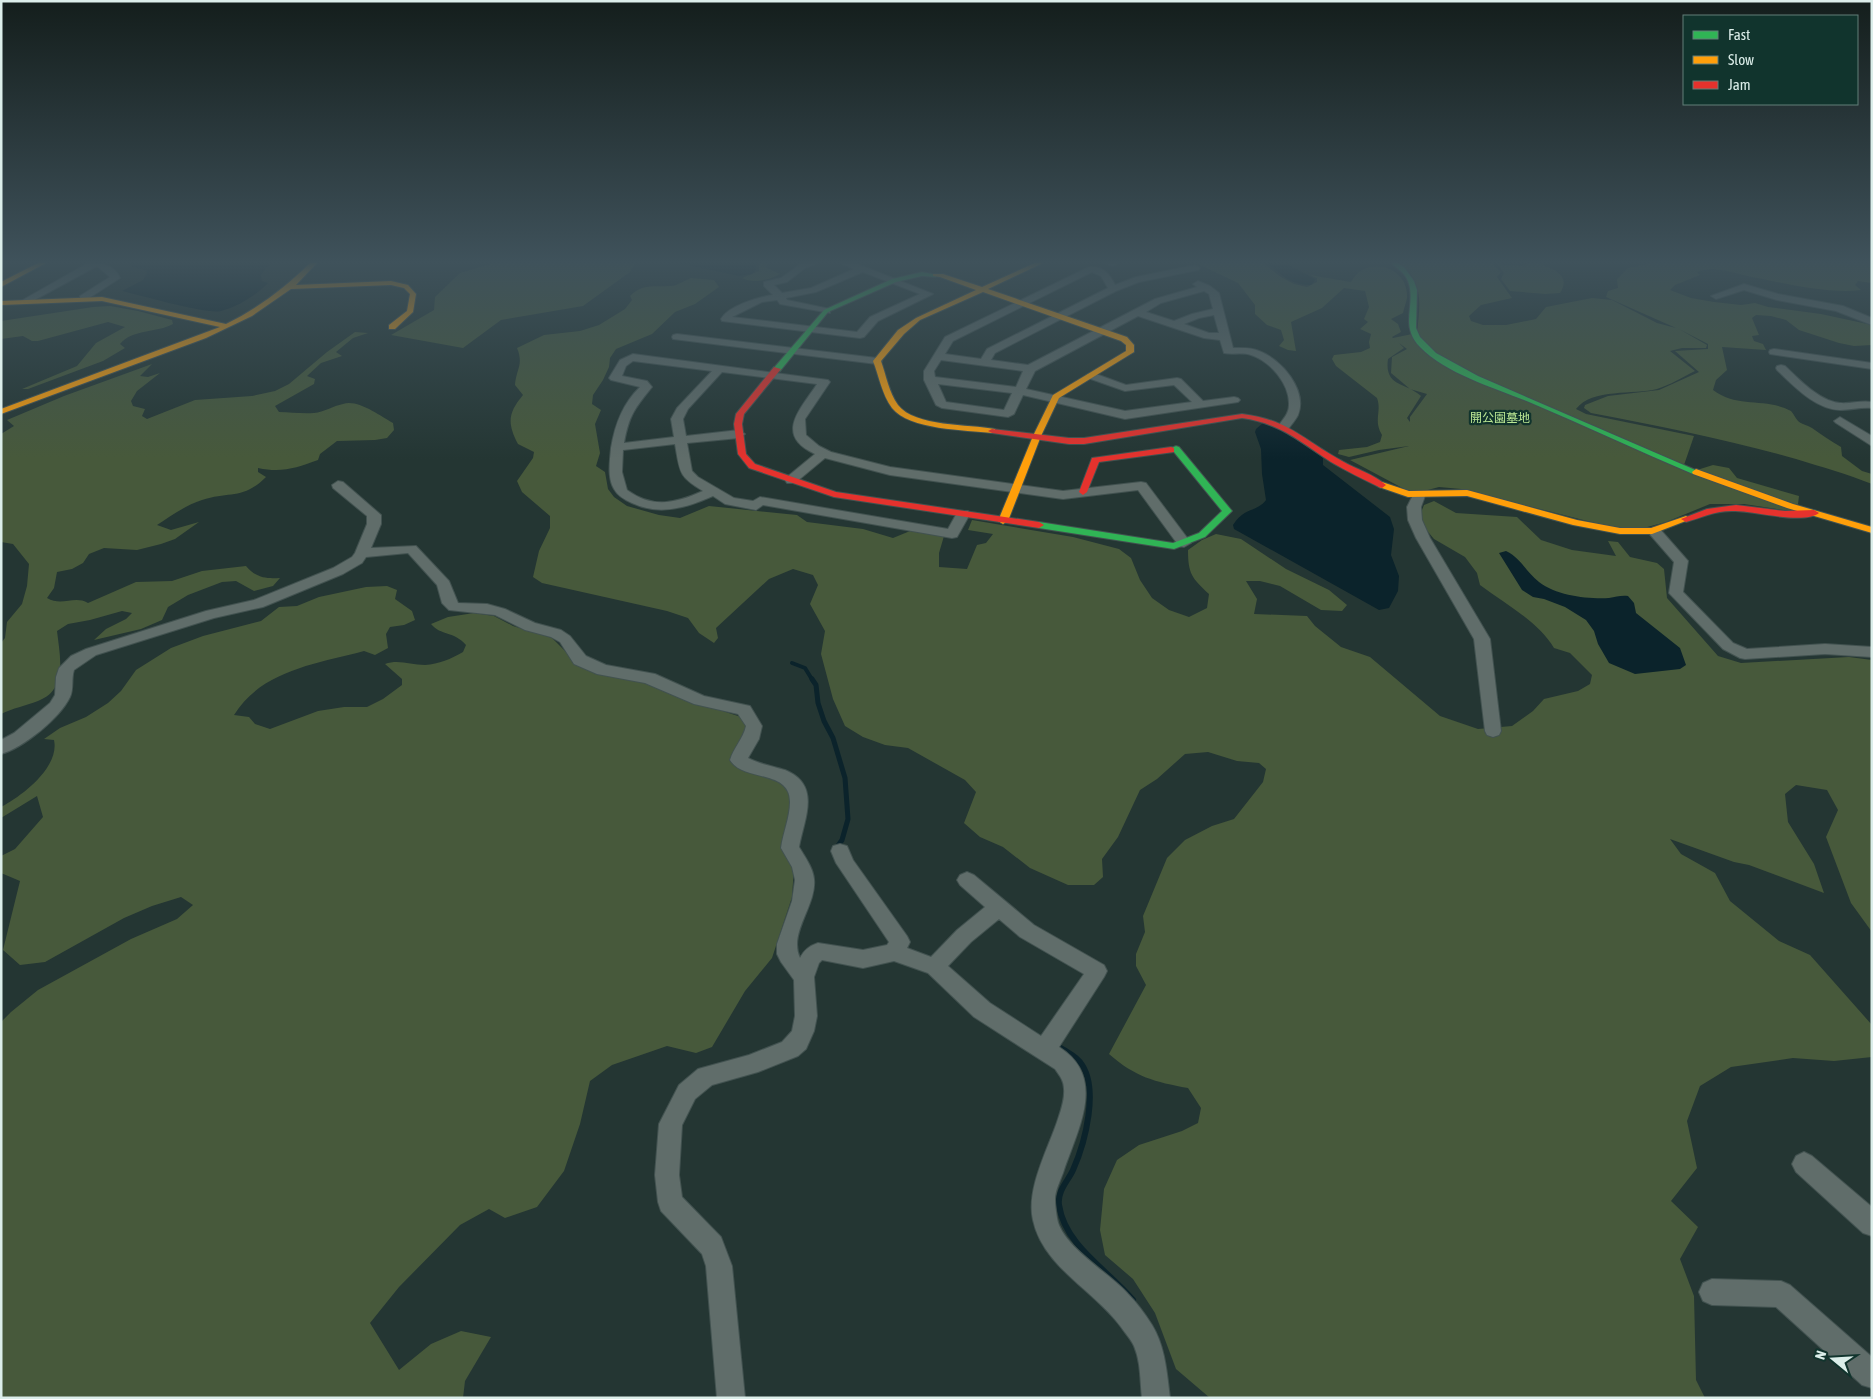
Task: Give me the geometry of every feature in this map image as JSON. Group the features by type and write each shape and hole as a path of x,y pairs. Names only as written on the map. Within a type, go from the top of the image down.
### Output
{"street":[{"path":"1,406 212,328"},
{"path":"1,412 213,328"},
{"path":"810,328 740,414 738,424 742,454 752,466 834,494 1174,546 1202,535 1227,512 1176,449 1095,460 1083,492"},
{"path":"812,328 860,335 866,328"},
{"path":"877,361 904,328"},
{"path":"971,328 949,339 929,371 930,380 942,405 1008,414 1030,369"},
{"path":"984,362 991,351 1037,328"},
{"path":"1003,521 1037,436 1056,398 1130,352 1130,345 1124,339 1094,328"},
{"path":"937,356 1030,369 1107,328"},
{"path":"1184,328 1208,336 1225,337"},
{"path":"1222,328 1228,351 1254,352 1272,363 1285,375 1294,395 1295,404 1290,420 1285,424"},
{"path":"1411,328 1415,338 1428,349 1498,386 1594,430 1698,473 1814,513 1872,530"},
{"path":"677,337 877,361"},
{"path":"1774,352 1872,366"},
{"path":"713,491 701,497 659,507 632,499 621,490 616,474 620,432 633,398 646,386 643,382 615,378 626,359 633,357 824,382 799,419 800,435 809,446 824,453 890,471 1063,496 1141,486 1184,542"},
{"path":"877,361 895,407 904,415 921,421 1084,441 1242,416 1266,418 1285,424 1337,461 1399,492 1419,496 1444,492 1468,494 1597,527 1630,532 1654,531 1666,529 1702,513 1722,508 1748,509 1789,517 1800,517 1814,513"},
{"path":"720,368 683,408 677,419 686,472 694,480 730,501 756,506 760,501 952,534 963,514"},
{"path":"1781,368 1806,391 1836,406 1872,405"},
{"path":"1092,376 1125,388 1177,381 1201,405"},
{"path":"930,380 1020,390 1125,414 1234,400"},
{"path":"1840,421 1872,442"},
{"path":"618,447 740,434"},
{"path":"791,480 824,453"},
{"path":"1,748 20,737 56,707 63,695 64,677 67,668 91,652 211,614 258,604 286,594 358,560 374,524 374,515 338,485"},
{"path":"1419,496 1414,508 1415,520 1482,639 1493,731"},
{"path":"1654,531 1681,561 1676,593 1735,651 1754,655 1825,649 1872,652"},
{"path":"362,553 411,550 444,584 449,603 454,607 487,608 500,612 530,627 556,633 565,639 580,660 603,670 648,678 700,700 744,710 754,726 751,739 741,752 740,760 746,766 788,780 796,786 800,797 790,848 802,867 805,878 805,891 785,949 790,962 804,977"},
{"path":"840,851 845,863 900,942 894,952"},
{"path":"967,880 1027,931 1097,971 1045,1049"},
{"path":"935,966 964,936 998,907"},
{"path":"731,1398 720,1266 712,1246 670,1202 667,1175 671,1124 687,1092 706,1076 750,1065 790,1049 798,1042 803,1031 806,1016 804,977 810,958 818,951 863,958 894,952 935,966 982,1010 1063,1062 1073,1076 1076,1091 1072,1112 1043,1197 1045,1220 1051,1238 1056,1244 1119,1304 1143,1335 1151,1356 1156,1398"},
{"path":"1804,1164 1872,1224"},
{"path":"1712,1292 1781,1294 1872,1375"}],"green space":[{"path":"1,328 85,328 38,341 32,341 23,336 1,339"},
{"path":"123,328 162,328 138,333 125,339 120,344 125,348 103,361 28,389 22,389 77,366 96,343"},
{"path":"403,328 490,328 463,348 391,335"},
{"path":"589,328 658,328 652,334 616,349 610,358 609,367 603,380 593,395 592,404 601,410 595,424 600,453 596,466 605,472 608,489 614,497 627,506 659,515 680,518 709,506 797,515 807,522 863,529 893,538 915,529 944,536 939,553 939,567 967,569 977,545 986,543 993,534 968,530 972,520 1073,537 1119,549 1131,558 1140,580 1152,598 1169,610 1189,617 1207,608 1209,594 1192,575 1188,550 1202,540 1216,534 1241,539 1286,569 1329,590 1347,605 1342,611 1321,610 1280,586 1260,581 1246,581 1257,599 1254,614 1307,616 1315,626 1341,647 1370,657 1440,716 1478,729 1512,726 1533,711 1544,699 1578,691 1590,684 1592,675 1570,653 1554,648 1530,621 1480,585 1477,573 1465,557 1434,539 1424,527 1420,515 1424,505 1434,501 1456,513 1517,517 1541,540 1572,550 1616,556 1608,541 1618,542 1630,557 1657,563 1664,569 1667,598 1718,656 1741,663 1849,657 1872,660 1872,932 1851,903 1826,837 1838,810 1827,790 1796,785 1785,794 1788,822 1814,864 1824,893 1749,865 1734,862 1670,839 1681,854 1715,873 1730,901 1779,941 1810,955 1872,1025 1872,1057 1834,1061 1793,1058 1731,1067 1700,1086 1687,1121 1697,1168 1671,1201 1698,1227 1680,1259 1694,1296 1696,1380 1705,1398 1210,1398 1176,1369 1155,1313 1133,1279 1105,1255 1100,1230 1104,1189 1117,1160 1139,1145 1182,1131 1198,1123 1201,1108 1188,1088 1146,1077 1128,1068 1109,1054 1146,985 1136,966 1136,954 1145,932 1143,916 1167,858 1185,840 1212,826 1234,819 1263,782 1266,769 1259,763 1237,761 1208,752 1185,754 1157,779 1140,790 1118,837 1102,859 1103,877 1094,885 1068,885 1030,868 1003,847 980,837 964,823 976,792 965,780 908,748 885,745 863,737 845,726 833,699 821,654 825,631 810,604 818,585 813,575 793,569 769,579 716,628 718,638 714,643 699,633 688,618 667,611 542,583 533,577 539,551 550,528 550,516 522,492 517,481 533,458 534,452 518,444 511,424 514,407 523,395 515,385 520,363 517,348 544,335"},
{"name":"開公園墓地","path":"1276,328 1292,328 1296,351 1279,346 1284,340 1281,330"},
{"name":"開公園墓地","path":"1400,328 1401,332 1393,338 1417,333 1417,328 1756,328 1759,335 1752,336 1754,341 1763,344 1766,350 1722,347 1727,370 1716,380 1713,390 1722,396 1732,399 1771,404 1791,411 1799,422 1841,447 1842,456 1862,471 1872,474 1872,484 1771,452 1591,413 1584,408 1585,405 1608,396 1659,390 1699,372 1675,351 1708,349 1708,344 1679,329 1707,345 1706,348 1682,348 1670,351 1695,371 1657,389 1614,393 1592,398 1583,402 1576,409 1586,414 1694,436 1684,465 1697,470 1713,465 1729,468 1737,478 1799,496 1798,504 1790,511 1744,504 1710,504 1666,522 1640,529 1607,526 1461,489 1439,487 1424,491 1408,491 1350,460 1409,446 1349,457 1338,454 1339,450 1367,447 1380,442 1382,435 1378,425 1379,408 1377,398 1336,366 1332,359 1334,355 1361,352 1370,348 1371,334 1360,329","holes":["1399,343 1407,349 1392,357 1391,373 1409,388 1397,383 1389,375 1388,359 1404,348","1411,389 1427,394 1410,417 1410,422 1407,418 1421,396"]},
{"name":"開公園墓地","path":"1797,328 1872,328 1872,345 1854,346 1839,343"},
{"path":"355,332 368,333 353,338 336,352 342,356 321,363 307,376 315,379 314,384 275,406 279,412 314,413 349,403 362,406 393,423 394,430 387,438 337,441 320,454 318,460 310,463 282,470 258,468 258,472 266,477 250,489 236,494 212,497 196,502 157,525 171,530 199,522 175,539 137,550 104,548 89,554 83,563 72,569 57,572 54,588 47,598 58,601 78,600 88,603 136,582 172,581 202,571 246,566 262,577 280,578 273,586 254,591 236,581 222,582 188,595 168,607 162,620 141,629 94,640 106,629 126,619 132,613 122,611 68,624 57,631 60,651 60,672 54,689 48,696 38,701 1,714 1,643 5,638 7,622 22,604 27,586 29,564 13,544 1,542 1,434 14,426 7,420 64,396 152,364 140,376 148,377 160,373 137,391 131,401 133,406 145,409 142,416 147,419 195,400 252,396 275,391 289,384 327,352"},
{"path":"387,586 397,590 395,599 412,611 415,620 404,625 390,627 386,634 388,648 375,655 364,651 309,665 275,678 259,688 234,715 249,717 255,724 270,729 318,711 344,707 367,707 383,699 402,685 402,679 385,664 395,662 425,665 445,661 463,652 466,645 431,624 448,617 474,613 494,616 513,626 552,638 573,659 636,679 668,693 744,718 748,731 733,762 784,783 792,800 794,867 792,897 772,958 745,991 712,1047 696,1053 667,1046 612,1065 590,1081 580,1124 564,1171 537,1207 505,1218 489,1209 460,1225 399,1287 370,1323 399,1370 431,1344 461,1331 491,1337 465,1381 463,1398 1,1398 1,1022 38,990 131,939 177,919 193,905 181,897 152,906 124,918 45,962 20,965 3,950 20,881 1,873 1,856 15,849 43,817 37,796 1,818 1,807 29,788 45,770 54,750 54,740 44,739 60,728 86,717 108,703 121,691 136,670 171,648 203,636 261,621 279,607 297,606 319,597 366,587"}],"water":[{"path":"1264,422 1272,423 1323,458 1323,465 1390,517 1394,529 1391,555 1399,576 1398,591 1389,608 1379,610 1234,529 1233,525 1237,519 1266,500 1261,449 1255,432"},
{"path":"1506,551 1516,558 1539,582 1554,591 1572,596 1591,598 1628,596 1634,603 1636,613 1680,648 1686,665 1680,669 1635,674 1609,663 1598,644 1594,631 1586,620 1565,607 1533,597 1522,590 1499,553"}],"waterway":[{"path":"792,663 805,668 813,681"},
{"path":"812,679 816,685 818,703 824,721 833,738 845,778 848,819 842,840 835,850"},
{"path":"1055,1045 1080,1062 1086,1073 1090,1100 1086,1131 1078,1159 1060,1195 1059,1205 1063,1220 1078,1245 1133,1300"}],"traffic: fast":[{"path":"777,369 811,328"},
{"path":"1413,328 1416,337 1423,346 1460,370 1696,472"},
{"path":"1039,525 1174,546 1202,535 1227,511 1176,449 1171,450"}],"traffic: slow":[{"path":"1,412 222,328"},
{"path":"906,328 877,361 885,386 896,408 903,414 926,422 992,431"},
{"path":"1003,521 1037,436 1056,397 1130,352 1130,345 1124,339 1093,328"},
{"path":"1696,472 1790,506 1872,530"},
{"path":"1382,485 1408,494 1467,493 1576,523 1620,531 1652,531 1686,519"}],"traffic: jam":[{"path":"777,369 740,414 738,424 742,454 752,466 834,494 1039,525"},
{"path":"992,431 1069,441 1084,441 1242,416 1269,421 1281,426 1334,460 1382,485"},
{"path":"1083,492 1095,460 1171,450"},
{"path":"1686,519 1723,508 1775,513 1814,513"}]}
